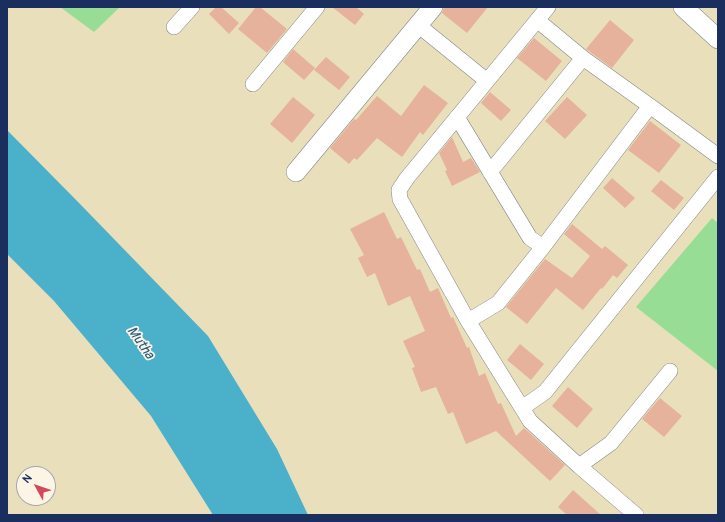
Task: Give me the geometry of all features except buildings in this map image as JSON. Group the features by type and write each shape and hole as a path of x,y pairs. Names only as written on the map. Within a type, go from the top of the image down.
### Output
{"street":[{"path":"174,27 192,7"},
{"path":"253,84 318,7"},
{"path":"296,172 433,7"},
{"path":"548,7 407,178 399,190 400,199 468,321 530,421 636,515"},
{"path":"683,7 718,39"},
{"path":"537,20 583,58 718,156"},
{"path":"418,25 487,80"},
{"path":"490,172 583,58"},
{"path":"468,321 498,302 543,247 650,106"},
{"path":"457,117 530,238 543,247"},
{"path":"522,408 545,392 718,177"},
{"path":"579,466 611,443 670,371"}],"green space":[{"path":"60,7 120,7 94,32"},
{"path":"712,218 718,223 718,371 636,307"}],"water":[{"name":"Mutha","path":"7,130 208,336 277,449 308,515 213,515 151,416 54,301 7,254"}]}
